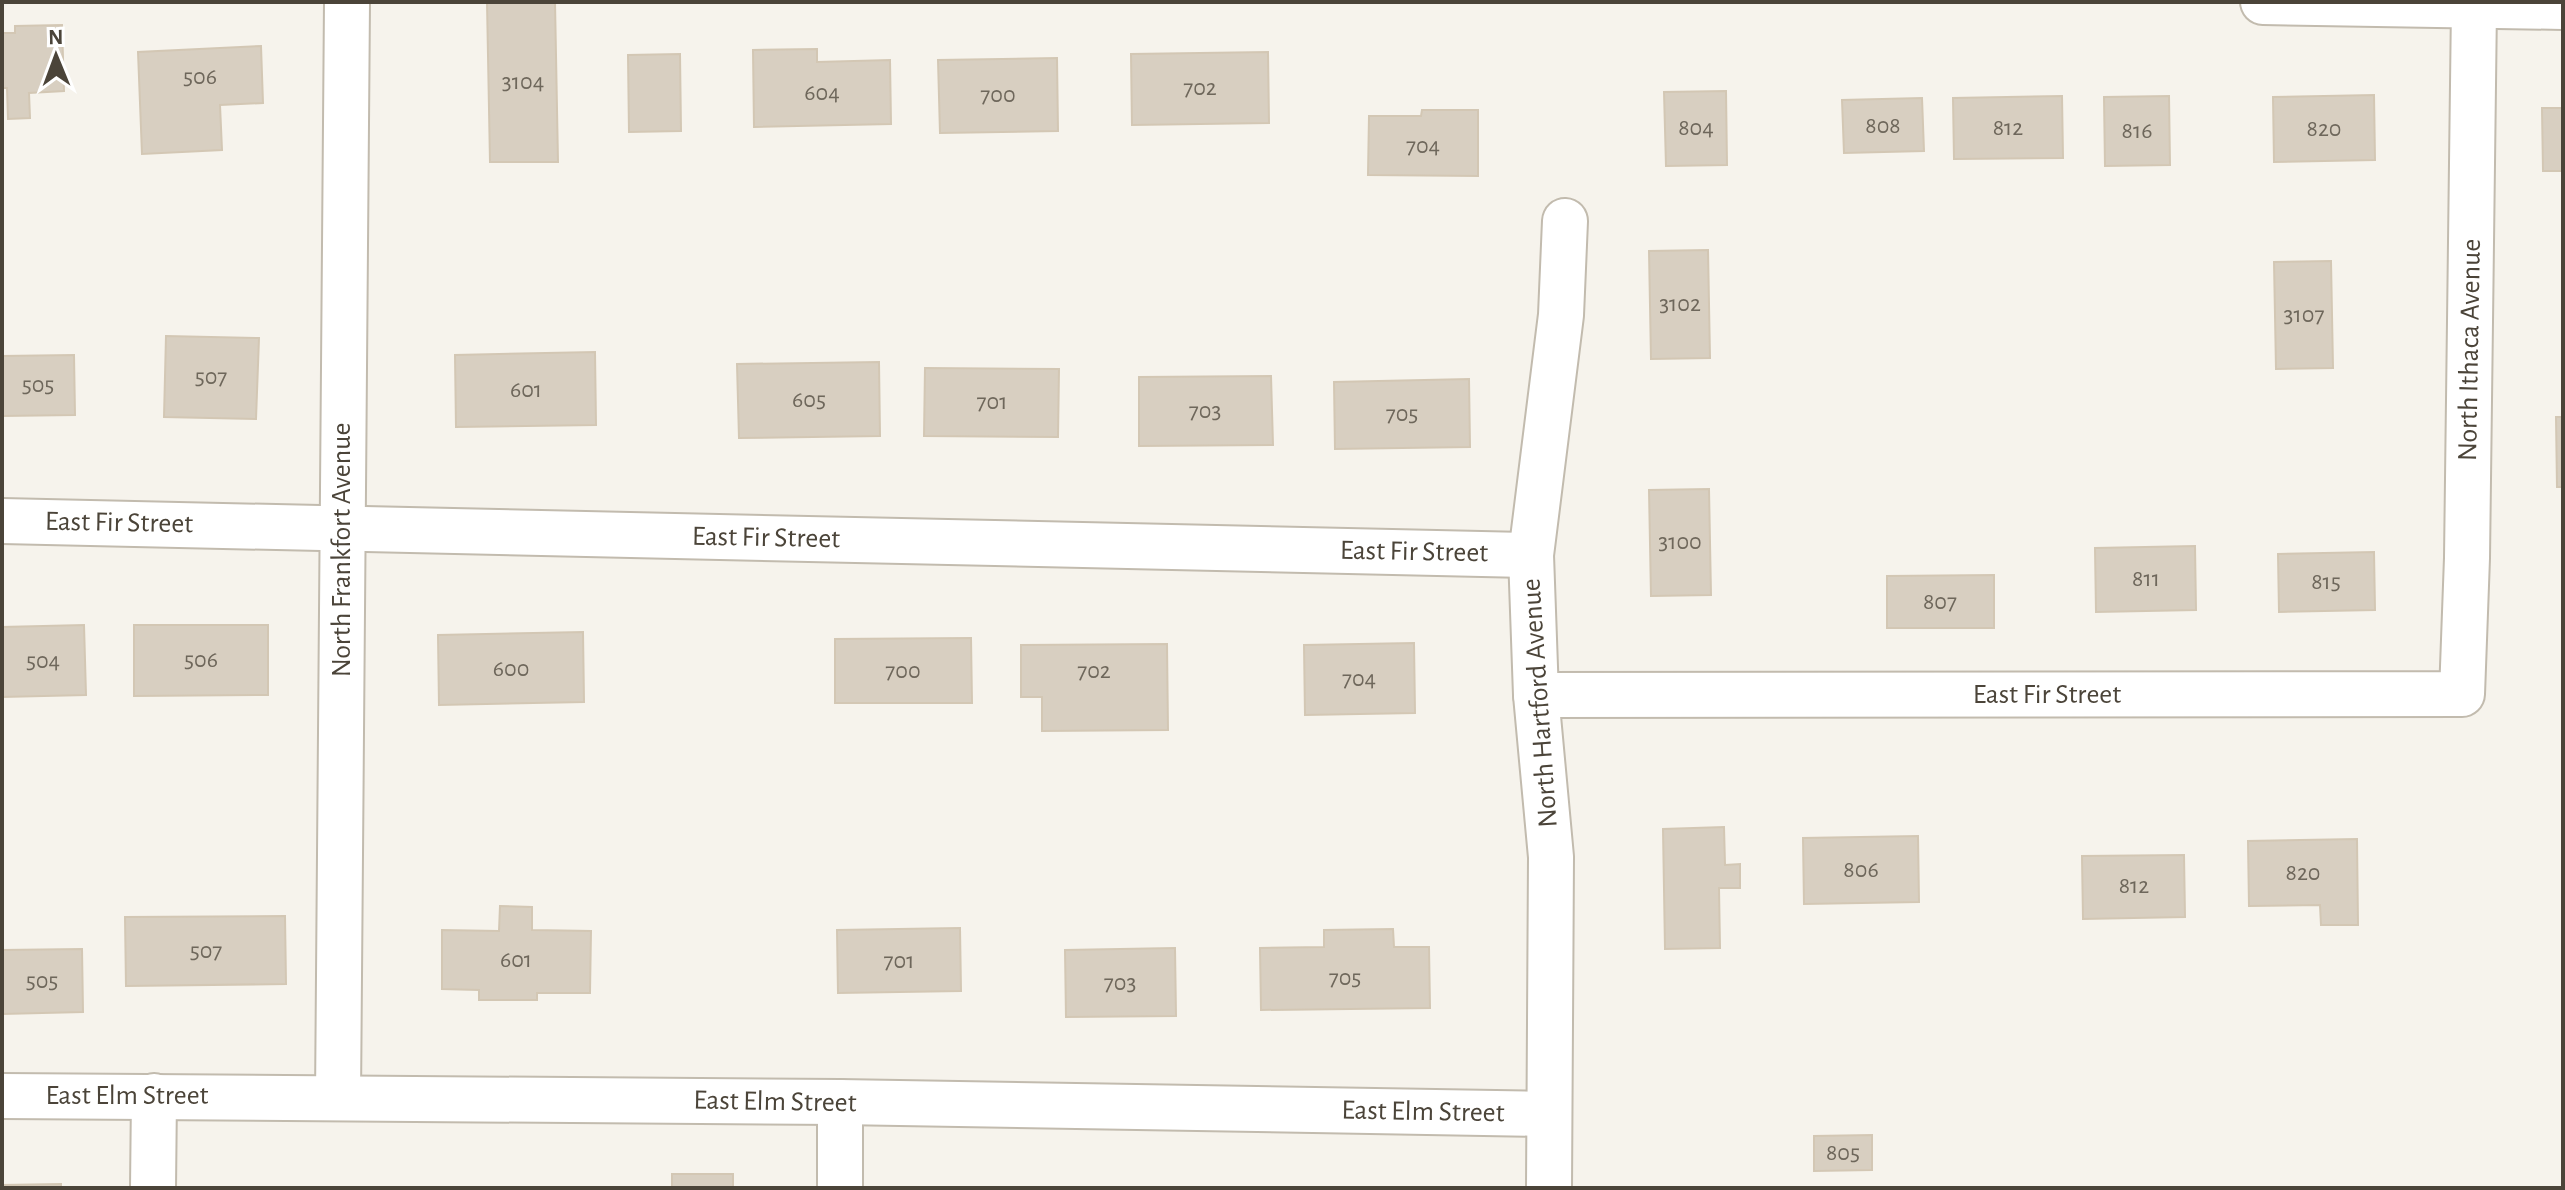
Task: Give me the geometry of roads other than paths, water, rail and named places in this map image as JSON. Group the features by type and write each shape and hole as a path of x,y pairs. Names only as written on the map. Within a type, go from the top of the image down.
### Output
{"street":[{"name":"North Frankfort Avenue","path":"338,1098 347,2"},
{"path":"2263,2 2563,7"},
{"name":"North Ithaca Avenue","path":"2462,694 2468,527 2474,6"},
{"name":"North Hartford Avenue","path":"1549,1188 1551,857 1536,695 1531,555 1561,315 1565,221"},
{"name":"East Fir Street","path":"2,521 1531,555"},
{"name":"East Fir Street","path":"1536,695 2462,694"},
{"name":"East Elm Street","path":"2,1096 840,1102 1548,1114"},
{"path":"153,1188 154,1096"},
{"path":"840,1102 840,1188"}]}
